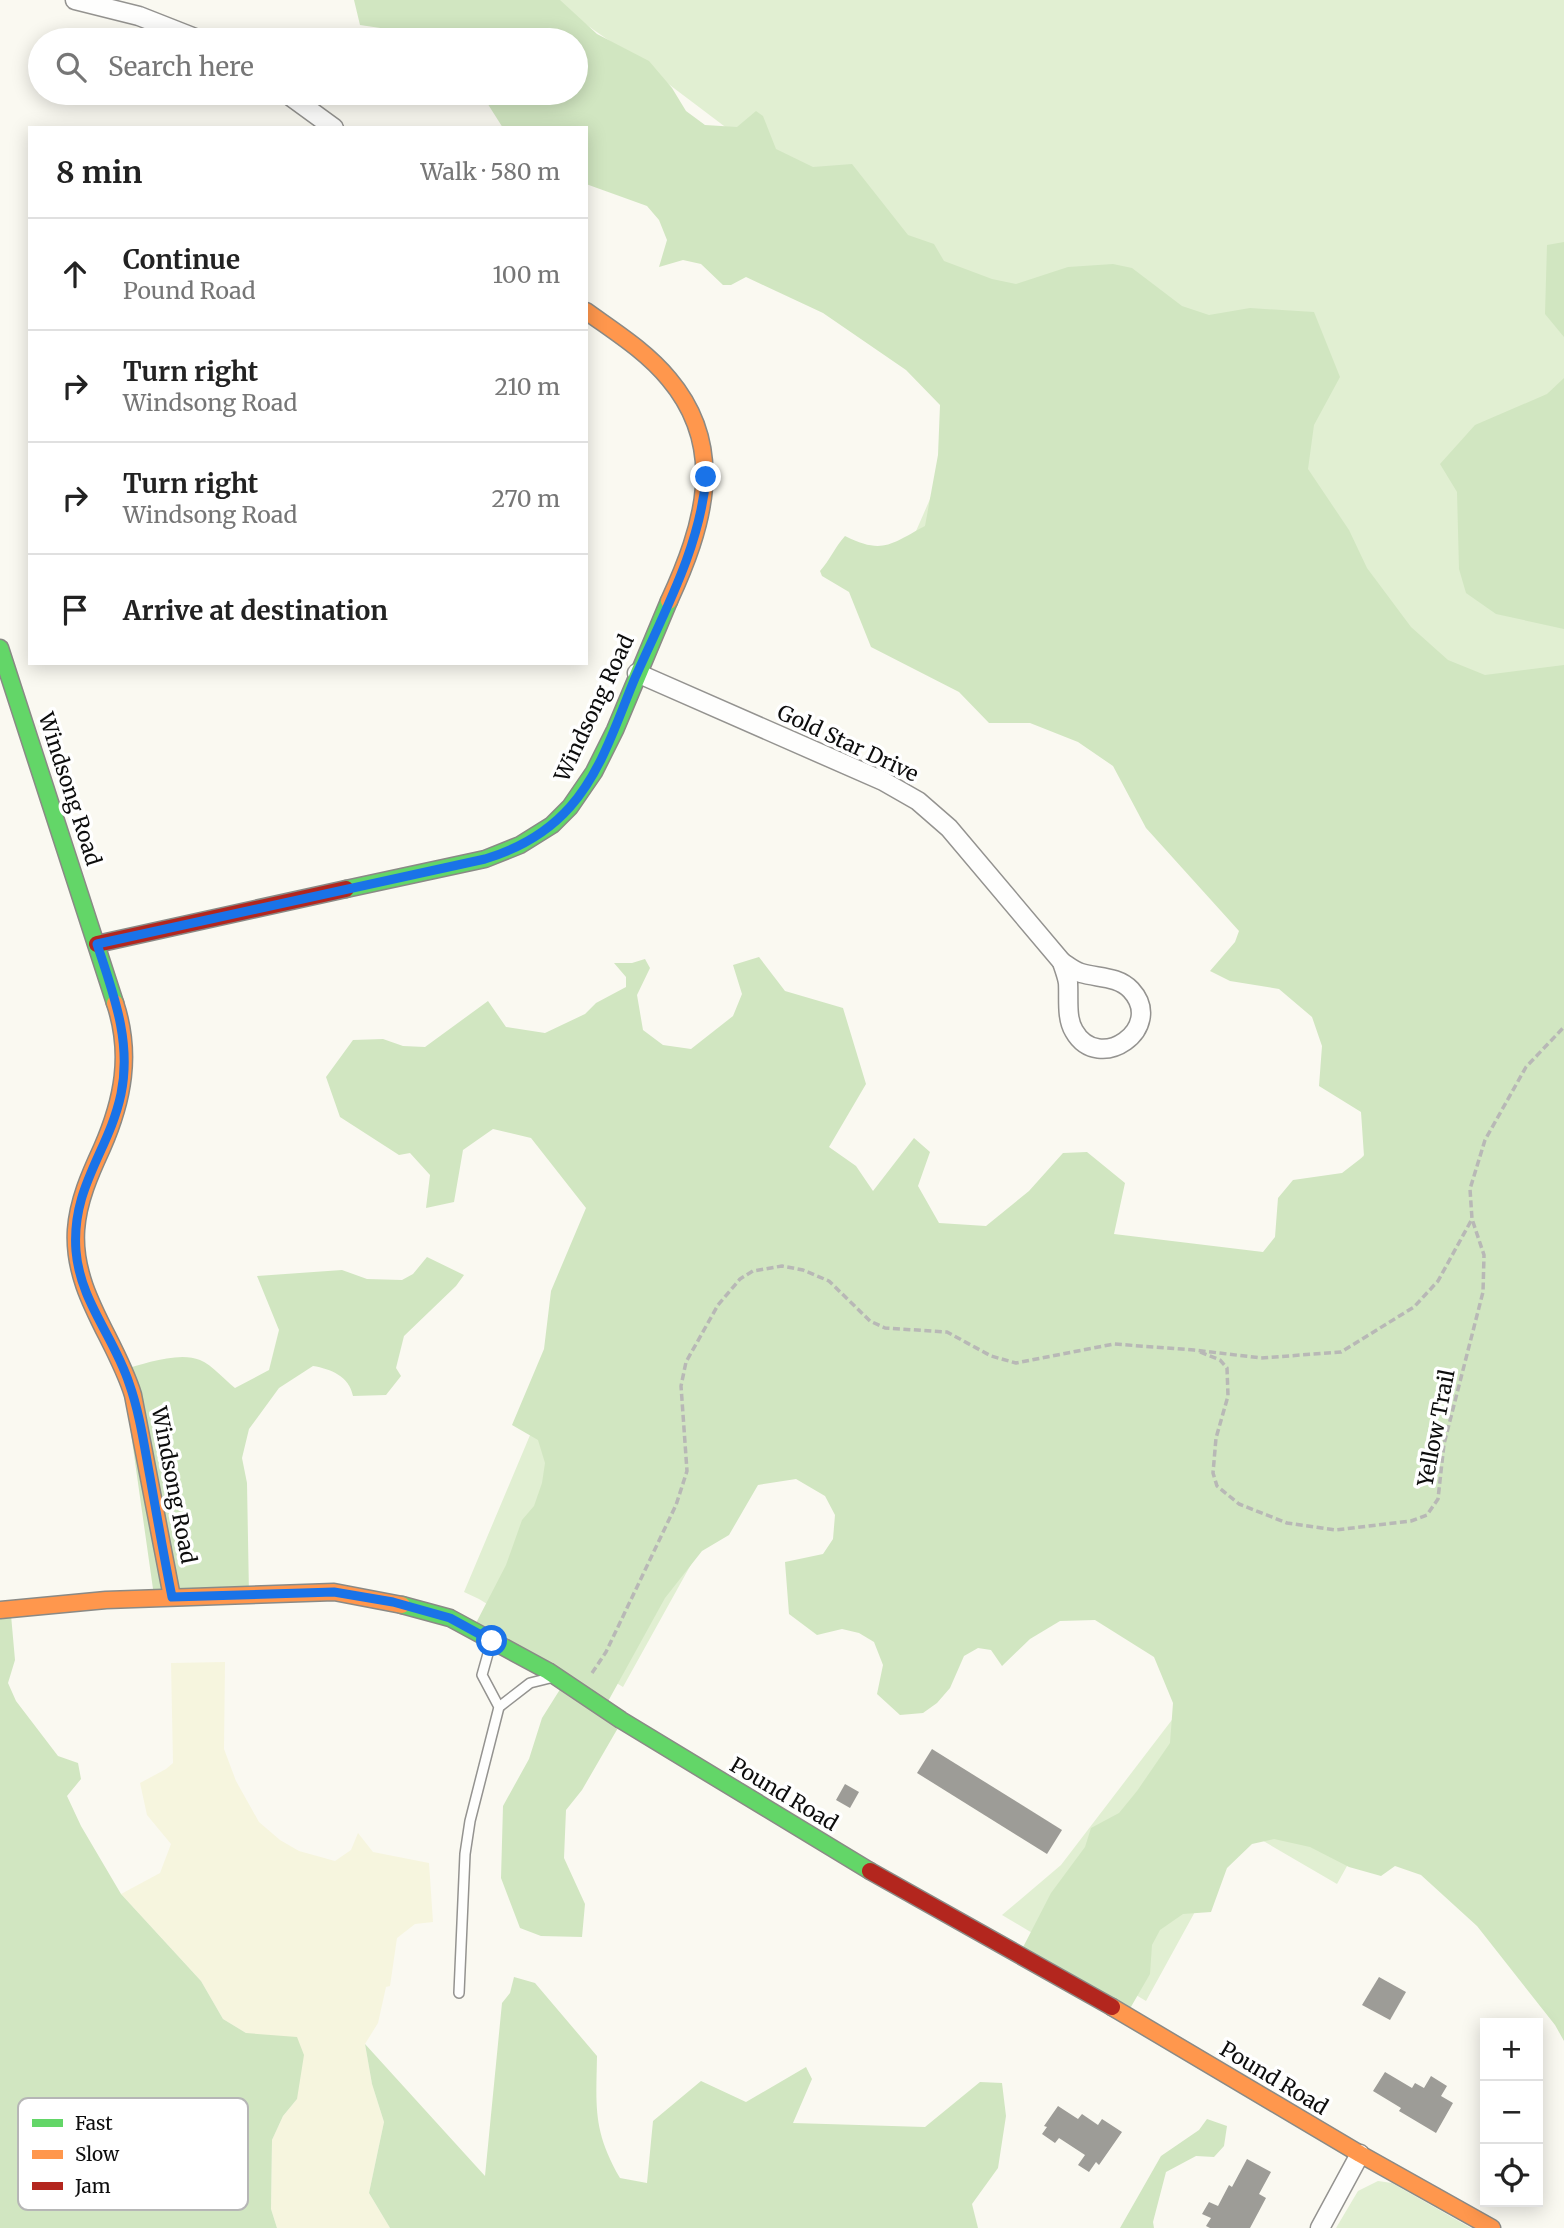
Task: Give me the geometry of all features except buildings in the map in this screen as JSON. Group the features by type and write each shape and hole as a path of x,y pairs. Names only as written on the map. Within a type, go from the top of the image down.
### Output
{"street":[{"path":"75,0 139,16 170,28"},
{"path":"302,105 331,126"},
{"name":"Windsong Road","path":"97,944 485,859 521,845 556,822 582,792 601,757 692,545 699,524 706,477 704,453 690,408 677,387 644,353 588,312"},
{"name":"Windsong Road","path":"0,648 121,1021 125,1058 121,1094 82,1195 76,1250 83,1288 116,1352 138,1413 172,1597"},
{"name":"Gold Star Drive","path":"637,673 883,781 934,813 963,842 1062,962 1077,972 1114,979 1133,991 1138,1002 1139,1024 1125,1043 1102,1049 1080,1040 1069,1019 1068,979 1062,962"},
{"name":"Pound Road","path":"0,1610 106,1600 334,1592 393,1602 450,1618 555,1676 876,1875 1115,2008 1360,2154 1492,2228"},
{"path":"1320,2228 1360,2154"}],"lane":[{"path":"492,1641 482,1675 499,1707"},
{"path":"459,1993 465,1854 470,1821 499,1707 530,1683 555,1676"}],"path":[{"path":"578,1692 606,1652 676,1505 687,1471 681,1386 686,1362 718,1305 740,1279 753,1271 782,1266 803,1270 829,1282 870,1321 885,1328 947,1332 991,1356 1016,1363 1114,1344 1261,1358 1341,1352 1414,1307 1438,1281 1472,1219 1470,1189 1485,1140 1526,1067 1564,1027"},
{"name":"Yellow Trail","path":"1194,1350 1220,1360 1227,1368 1228,1396 1216,1438 1213,1473 1217,1486 1240,1504 1287,1523 1336,1530 1411,1521 1427,1516 1438,1499 1444,1444 1483,1292 1483,1255 1472,1219"}],"green space":[{"path":"354,0 560,0 597,34 649,61 672,88 686,111 705,125 737,127 756,111 763,116 776,149 813,167 852,164 908,235 934,244 944,261 992,279 1016,284 1068,267 1113,264 1132,268 1182,306 1209,315 1250,308 1314,312 1340,377 1314,425 1308,469 1349,530 1367,568 1411,627 1448,660 1485,675 1564,665 1564,2041 1555,2025 1477,1926 1421,1875 1395,1866 1381,1876 1349,1867 1310,1847 1274,1839 1252,1844 1227,1868 1211,1912 1183,1914 1160,1930 1152,1945 1150,1974 1128,2012 1019,1955 1051,1893 1085,1847 1091,1828 1119,1813 1170,1743 1173,1703 1154,1657 1095,1620 1060,1621 1030,1639 1002,1666 991,1650 978,1648 964,1656 950,1688 937,1703 923,1713 900,1715 877,1694 883,1665 874,1642 859,1633 842,1629 817,1635 789,1614 785,1562 823,1554 833,1539 835,1515 825,1496 796,1479 758,1485 729,1535 702,1551 665,1598 606,1705 622,1721 582,1790 566,1810 564,1858 585,1904 582,1937 541,1936 520,1928 501,1878 503,1806 529,1759 542,1718 564,1683 475,1625 506,1565 522,1520 534,1506 542,1483 545,1463 538,1440 512,1425 544,1349 551,1291 586,1208 531,1138 493,1129 463,1150 454,1202 426,1208 430,1175 410,1153 399,1155 340,1117 326,1077 353,1040 383,1039 403,1046 425,1047 488,1001 506,1027 545,1033 585,1014 596,1003 626,987 626,977 614,963 632,963 645,959 650,968 637,995 643,1030 663,1045 691,1049 733,1016 742,994 733,965 759,957 785,991 843,1008 866,1084 829,1147 856,1166 873,1191 914,1138 930,1152 918,1186 939,1223 986,1226 1029,1191 1063,1153 1087,1152 1125,1183 1114,1234 1263,1252 1275,1237 1278,1198 1293,1180 1342,1173 1364,1156 1361,1112 1319,1086 1322,1046 1312,1017 1279,989 1230,981 1210,971 1235,942 1239,931 1146,828 1113,766 1078,742 1030,723 989,723 959,692 871,647 849,592 822,576 820,571 845,536 869,545 886,545 925,526 938,455 940,405 906,370 823,313 746,277 731,285 723,285 701,264 683,260 659,267 667,240 659,220 647,206 588,185 588,126 502,126 488,105 588,105 588,28 380,28 360,25"},
{"path":"551,0 1564,0 1564,1617 1471,1643 1337,1884 1241,1828 1146,2001 1002,1915 1061,1865 1298,1555 1140,1492 1202,1422 855,1269 623,1687 464,1592 594,1283 663,1129 1203,1358 1550,920 1443,836 1337,891 913,538 1010,316 732,132"},
{"path":"1564,242 1564,337 1545,314 1547,245"},
{"path":"1564,378 1564,629 1496,614 1466,593 1459,569 1457,492 1440,464 1475,425 1547,394"},
{"path":"427,1257 464,1275 404,1336 396,1368 401,1376 386,1395 353,1396 348,1383 338,1375 313,1366 279,1388 249,1429 242,1458 247,1483 249,1594 155,1603 122,1370 161,1359 191,1358 209,1365 235,1388 269,1370 279,1330 257,1276 342,1270 367,1279 402,1280 413,1274"},
{"path":"11,1615 15,1660 8,1683 16,1701 58,1756 78,1763 81,1779 67,1796 81,1826 121,1894 201,1981 223,2019 246,2033 297,2037 304,2055 297,2099 283,2116 272,2140 271,2209 277,2228 0,2228 0,1617"},
{"path":"225,1662 224,1749 236,1781 259,1822 280,1840 299,1851 335,1861 351,1850 358,1833 373,1852 429,1863 433,1922 415,1924 397,1938 390,1986 386,1987 378,2023 365,2044 372,2084 384,2122 369,2193 390,2228 277,2228 271,2209 272,2140 283,2116 297,2099 246,2033 223,2019 201,1981 121,1894 160,1873 171,1844 147,1815 140,1783 173,1763 171,1663"},
{"path":"514,1977 535,1983 597,2056 598,2119 605,2146 620,2178 647,2183 653,2121 701,2081 746,2102 806,2067 812,2079 793,2123 925,2127 980,2082 1002,2083 1006,2116 998,2168 972,2204 978,2228 390,2228 369,2193 384,2122 372,2084 365,2044 485,2176 502,2003 510,1993"},
{"path":"1207,2119 1227,2126 1224,2146 1214,2157 1196,2156 1166,2172 1153,2222 1154,2228 1120,2228 1161,2156 1199,2130"},
{"path":"1378,2181 1392,2183 1471,2228 1336,2228 1358,2191"}],"traffic: fast":[{"path":"346,889 485,859 520,845 552,825 570,807 594,772 615,730 669,601"},
{"path":"0,648 115,1003"},
{"path":"402,1605 450,1618 548,1671 621,1720 870,1871"}],"traffic: slow":[{"path":"588,312 630,342 660,369 687,406 699,433 704,460 704,489 692,545 669,601"},
{"path":"115,1003 123,1040 123,1077 109,1130 82,1198 77,1219 77,1253 88,1295 126,1374 133,1395 172,1597"},
{"path":"0,1610 106,1600 334,1592 402,1605"},
{"path":"1112,2007 1360,2154 1492,2228"}],"traffic: jam":[{"path":"97,944 346,889"},
{"path":"870,1871 1112,2007"}],"route":[{"path":"492,1641 450,1618 393,1602 334,1592 172,1597 138,1413 129,1381 83,1288 76,1250 78,1212 82,1195 116,1112 125,1058 121,1021 97,944 485,859 540,835 570,807 593,775 692,545 704,501 706,477"}]}
